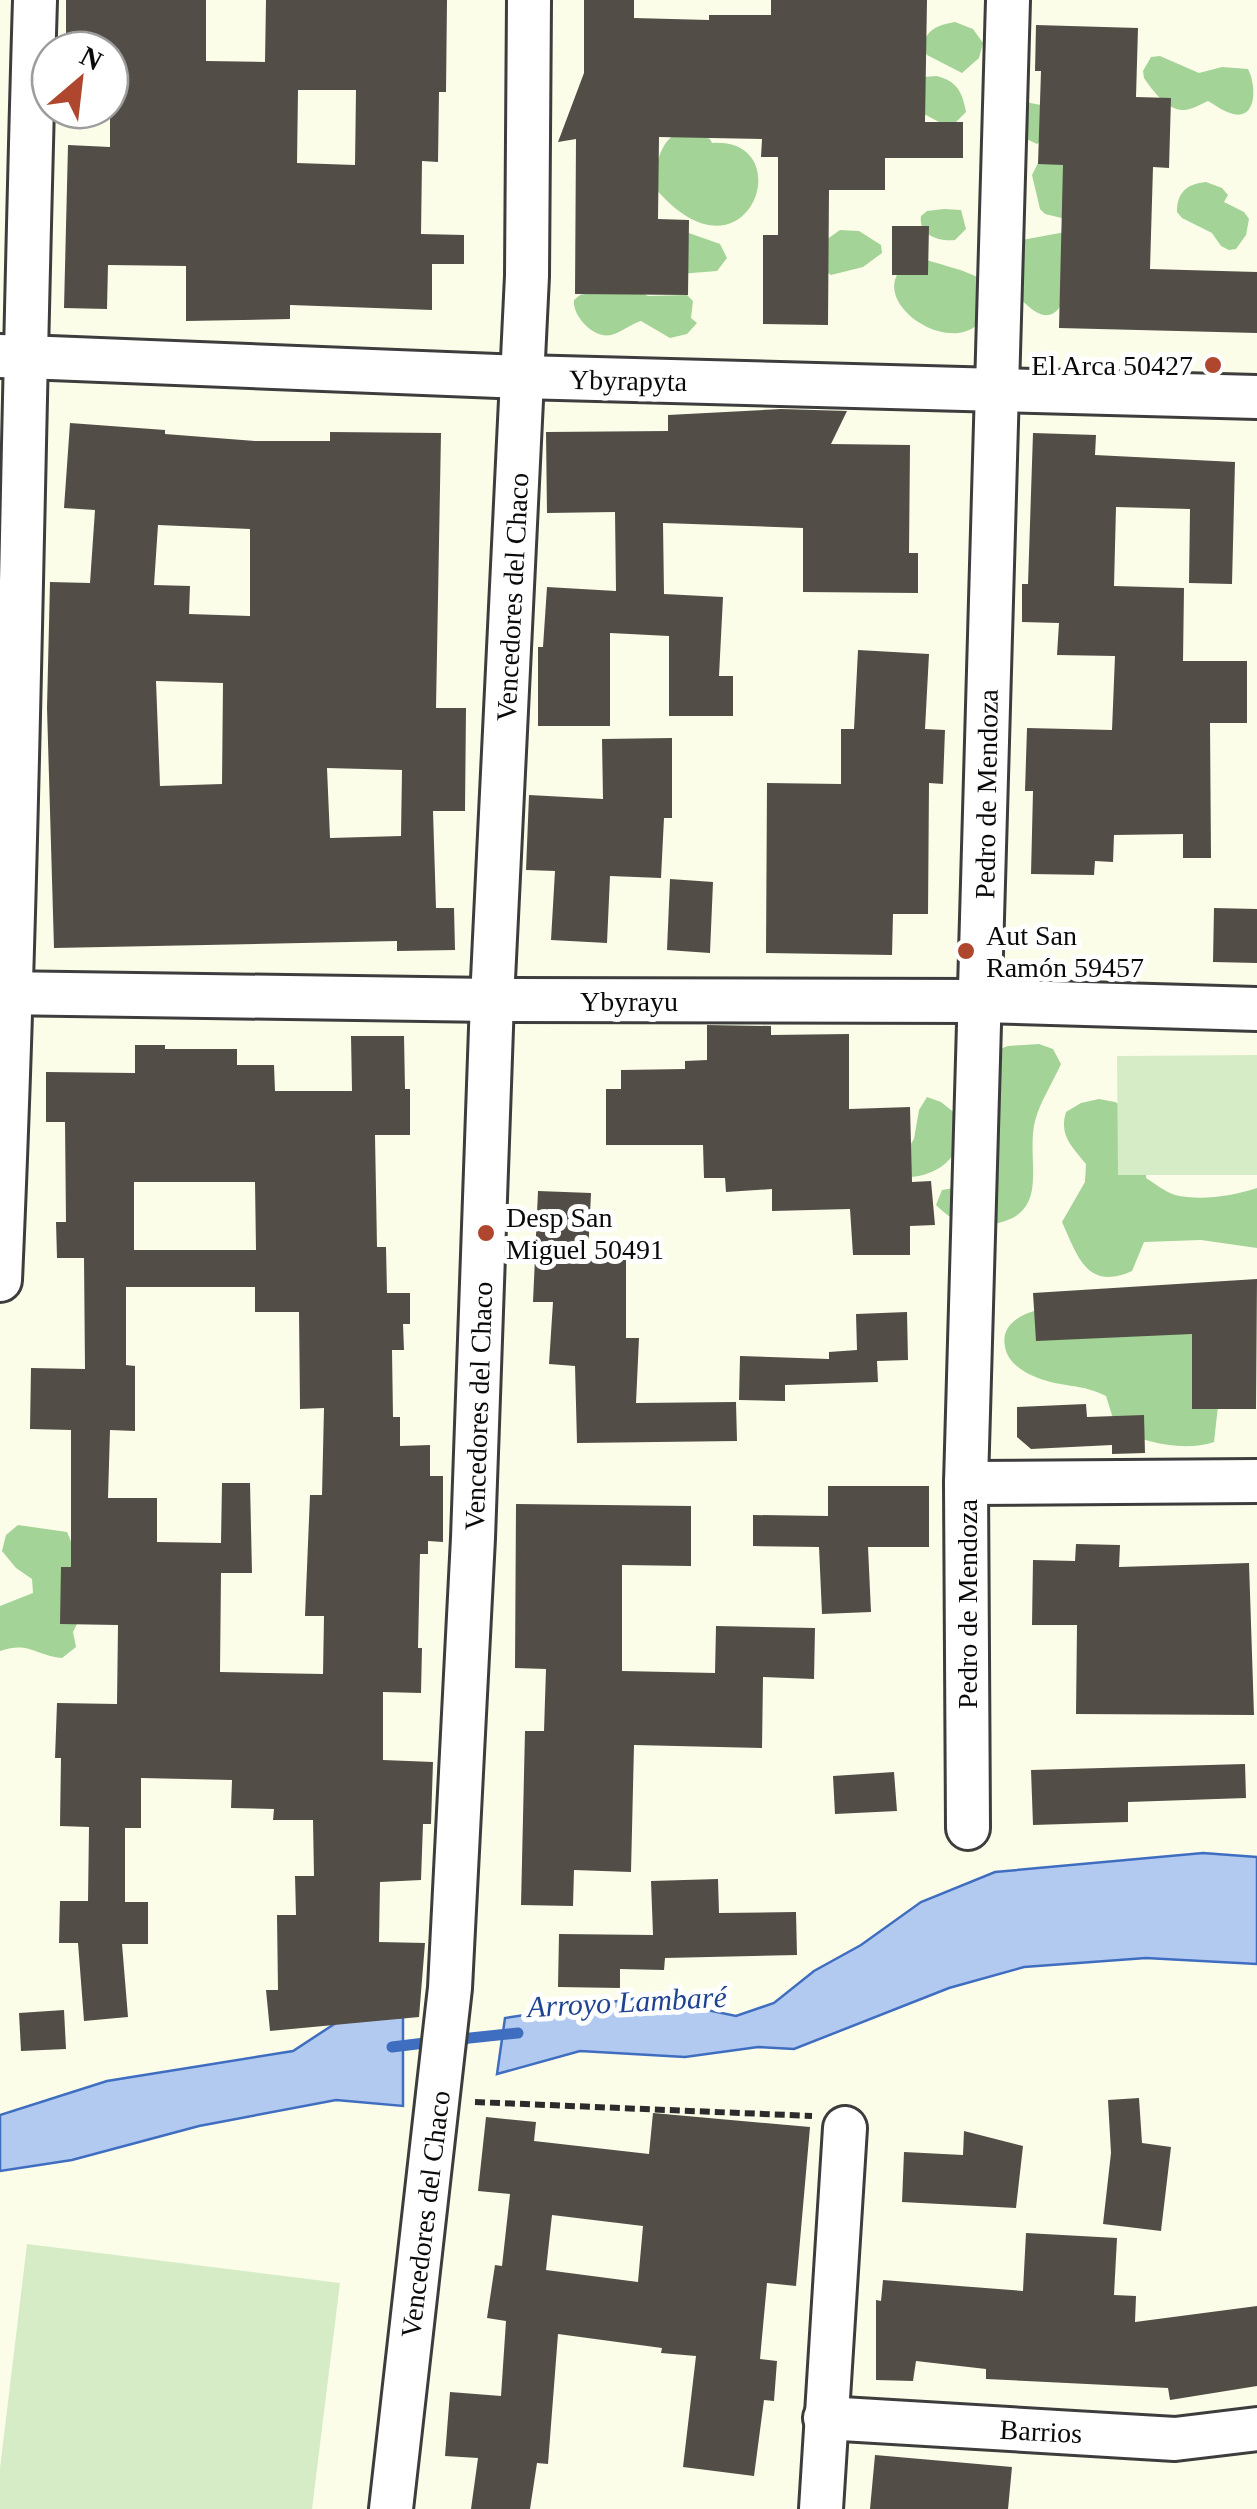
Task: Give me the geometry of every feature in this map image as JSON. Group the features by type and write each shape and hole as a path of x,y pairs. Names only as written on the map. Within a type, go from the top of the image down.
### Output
{"street":[{"path":"0,1280 12,356 35,0"},
{"name":"Vencedores del Chaco","path":"392,2509 450,1988 474,1538 492,1000 527,276 529,0"},
{"name":"Pedro de Mendoza","path":"968,1828 966,1483 1008,0"},
{"name":"Ybyrapyta","path":"12,356 522,377 1257,397"},
{"name":"Ybyrayu","path":"6,994 980,1002 1257,1009"},
{"path":"966,1483 1257,1481"},
{"path":"821,2509 844,2128"},
{"name":"Barrios","path":"825,2418 1175,2439 1257,2429"}],"path":[{"path":"440,2094 836,2117 844,2128"}],"green space":[{"path":"955,22 973,29 983,43 979,58 962,73 927,55 923,46 935,28"},
{"path":"1160,56 1199,73 1222,67 1248,69 1253,84 1250,108 1239,115 1208,101 1187,110 1172,107 1144,78 1143,71 1151,57"},
{"path":"937,76 954,85 963,99 966,112 955,123 939,122 907,105 907,78"},
{"path":"1025,102 1041,105 1037,144 1020,136"},
{"path":"693,132 712,143 739,148 754,163 758,183 752,204 737,220 716,226 688,217 655,188 665,144 676,134"},
{"path":"1071,143 1070,220 1040,209 1032,175 1041,157"},
{"path":"1206,182 1222,188 1228,195 1224,202 1249,219 1246,235 1236,249 1221,246 1212,233 1177,212 1184,190"},
{"path":"961,210 966,229 955,240 936,238 921,223 921,216 927,211"},
{"path":"840,230 859,231 881,245 882,253 863,267 831,275 825,271 826,240"},
{"path":"1076,230 1063,300 1056,311 1046,315 1032,309 1014,291 1022,240"},
{"path":"686,232 720,244 727,258 717,271 679,274"},
{"path":"917,257 980,279 978,324 963,332 945,333 910,316 899,302 894,286 900,271"},
{"path":"617,287 648,296 687,295 693,301 691,318 697,323 687,334 670,338 641,321 611,335 591,330 580,319 574,300 580,295"},
{"path":"1039,1044 1053,1049 1061,1064 1035,1121 1030,1198 1011,1219 983,1225 955,1220 936,1205 942,1190 959,1187 972,1059 1008,1046"},
{"path":"1257,1055 1257,1175 1118,1175 1117,1056"},
{"path":"927,1097 956,1114 956,1149 939,1168 905,1177 898,1164 914,1139 919,1110"},
{"path":"1099,1099 1129,1110 1146,1158 1146,1178 1164,1190 1206,1198 1257,1188 1257,1248 1201,1240 1144,1242 1132,1271 1104,1277 1086,1267 1062,1222 1085,1182 1086,1164 1068,1140 1064,1120 1066,1112 1081,1103"},
{"path":"1107,1300 1200,1336 1218,1406 1214,1442 1177,1446 1127,1433 1116,1428 1106,1396 1038,1378 1009,1358 1006,1333 1013,1322 1026,1314 1060,1305"},
{"path":"18,1525 67,1532 76,1556 82,1596 73,1632 76,1647 62,1658 25,1648 0,1651 0,1606 33,1593 32,1579 2,1551 6,1535"},
{"path":"27,2244 340,2283 312,2509 0,2509 0,2468"}],"water":[{"path":"1203,1853 1257,1857 1257,1964 1146,1958 1024,1967 949,1988 794,2049 758,2047 685,2057 580,2051 497,2074 505,2018 644,1997 736,2016 774,2003 814,1971 861,1945 921,1902 995,1872"},
{"path":"403,2017 403,2106 336,2100 199,2126 72,2160 0,2171 0,2115 107,2081 293,2051 342,2019"}],"building":[{"path":"66,0 206,0 206,61 265,62 266,0 447,0 446,92 439,92 438,162 422,161 421,234 464,235 464,264 432,264 432,310 290,305 290,319 186,321 186,266 108,265 107,309 64,308 68,145 110,147 110,130 130,130 130,30 66,30","holes":["298,90 356,90 355,165 297,163"]},
{"path":"584,0 634,0 634,18 709,20 709,15 771,15 771,0 927,0 925,122 963,122 963,158 885,158 885,190 829,190 828,325 763,324 763,235 778,235 778,157 761,157 762,139 659,137 658,219 689,220 688,295 575,294 576,139 558,142 584,73"},
{"path":"1036,25 1138,28 1136,97 1171,98 1169,168 1153,167 1150,269 1257,272 1257,333 1059,328 1063,165 1038,164 1041,71 1035,71"},
{"path":"892,226 929,226 928,275 892,275"},
{"path":"781,409 847,411 831,444 910,445 909,553 918,553 918,593 803,592 803,528 663,523 664,594 723,597 719,676 733,676 733,716 669,716 669,636 610,633 610,726 538,726 538,647 543,647 547,587 616,591 615,512 547,513 546,432 668,431 668,415"},
{"path":"70,423 255,441 330,441 330,432 441,433 436,708 466,708 465,811 433,811 436,908 454,908 455,950 397,951 397,941 54,948 47,708 50,582 90,583 95,510 64,508","holes":["158,525 250,529 250,616 189,614 190,586 154,585","156,681 223,683 222,784 160,786","327,768 402,770 401,836 330,838"]},
{"path":"1033,433 1096,435 1095,455 1235,462 1232,584 1189,583 1190,509 1116,507 1114,586 1184,588 1183,661 1247,661 1247,723 1210,723 1211,858 1183,858 1183,834 1114,835 1113,862 1095,861 1094,875 1031,874 1033,791 1025,791 1027,728 1112,730 1115,656 1057,655 1059,623 1022,622 1022,584 1028,584"},
{"path":"858,650 929,654 925,729 945,730 943,784 929,783 928,914 893,914 892,955 766,953 767,783 841,784 841,729 854,729"},
{"path":"672,738 672,818 664,818 661,878 610,876 607,943 551,940 555,871 526,870 529,795 603,799 602,739"},
{"path":"670,879 713,882 710,953 667,950"},
{"path":"1214,908 1257,909 1257,963 1213,962"},
{"path":"707,1025 771,1026 771,1035 849,1034 849,1109 910,1107 912,1182 931,1181 935,1225 910,1226 910,1255 853,1255 850,1209 772,1211 772,1189 726,1192 725,1178 704,1178 703,1145 606,1145 606,1089 621,1089 621,1070 685,1069 685,1061 707,1060"},
{"path":"351,1036 404,1036 410,1135 375,1135 377,1247 386,1247 387,1293 410,1293 410,1324 403,1324 404,1350 392,1350 393,1417 400,1417 400,1446 430,1445 430,1476 443,1476 443,1542 428,1541 428,1554 420,1554 421,1693 383,1692 383,1760 433,1762 431,1824 423,1824 421,1880 380,1882 379,1942 425,1943 419,2017 270,2031 266,1990 278,1990 277,1915 296,1915 295,1876 314,1876 313,1820 273,1820 274,1809 231,1808 232,1780 141,1778 141,1828 125,1828 125,1902 148,1902 148,1944 122,1944 128,2017 84,2021 78,1943 59,1943 60,1901 88,1901 89,1827 60,1826 61,1758 55,1758 57,1703 117,1704 118,1625 60,1624 61,1567 71,1567 71,1430 30,1429 31,1368 85,1369 84,1258 57,1258 56,1222 66,1222 65,1122 46,1122 46,1072 135,1073 135,1045 237,1049 237,1065 274,1065 275,1091 352,1091","holes":["134,1182 255,1182 256,1250 134,1250","126,1287 255,1287 255,1312 299,1312 300,1409 324,1408 322,1495 310,1495 305,1616 324,1616 323,1674 220,1672 221,1573 252,1573 250,1483 222,1483 221,1543 157,1542 157,1498 108,1498 110,1430 135,1431 135,1366 126,1365"]},
{"path":"538,1191 591,1193 588,1256 626,1256 626,1338 639,1338 636,1403 736,1402 737,1441 577,1443 575,1366 549,1364 553,1302 533,1302"},
{"path":"1257,1279 1256,1409 1192,1409 1192,1334 1036,1341 1033,1293"},
{"path":"907,1312 908,1360 877,1361 878,1382 785,1385 785,1401 739,1400 740,1356 829,1359 829,1352 857,1350 856,1314"},
{"path":"1086,1404 1087,1417 1144,1415 1145,1453 1112,1454 1112,1445 1031,1449 1017,1437 1017,1407"},
{"path":"828,1486 929,1486 929,1547 868,1547 871,1612 822,1614 819,1547 753,1546 753,1515 828,1516"},
{"path":"516,1504 691,1506 691,1566 622,1565 622,1671 715,1673 716,1626 815,1628 814,1679 763,1677 762,1748 634,1745 631,1872 574,1870 573,1906 521,1905 525,1731 544,1731 546,1669 515,1668"},
{"path":"1076,1544 1120,1545 1119,1567 1249,1563 1254,1715 1076,1714 1077,1625 1032,1625 1033,1560 1075,1561"},
{"path":"1245,1764 1246,1798 1128,1802 1128,1822 1033,1825 1031,1770"},
{"path":"894,1772 897,1811 835,1814 833,1776"},
{"path":"718,1879 719,1913 796,1912 797,1955 665,1958 664,1970 620,1969 620,1988 558,1987 559,1934 653,1935 651,1881"},
{"path":"64,2010 66,2049 21,2051 19,2013"},
{"path":"1139,2098 1142,2143 1171,2147 1161,2231 1103,2224 1111,2153 1108,2100"},
{"path":"653,2113 810,2127 796,2286 767,2283 760,2359 777,2361 774,2401 764,2400 754,2476 683,2467 696,2356 558,2334 548,2464 537,2463 530,2509 471,2509 478,2458 445,2456 450,2392 501,2396 506,2321 487,2318 495,2265 502,2266 510,2194 478,2191 486,2117 536,2122 534,2141 649,2154","holes":["552,2215 643,2226 638,2282 546,2270"]},
{"path":"964,2131 1023,2146 1016,2208 902,2202 904,2152 963,2155"},
{"path":"1026,2233 1117,2238 1114,2295 1136,2296 1135,2322 1257,2306 1257,2386 1170,2400 1168,2388 986,2379 986,2369 916,2361 913,2381 876,2380 876,2300 881,2301 883,2280 1023,2291"},
{"path":"875,2455 1012,2467 1008,2509 870,2509"}],"waterway":[{"name":"Arroyo Lambaré","path":"451,2040 518,2033"},
{"name":"Arroyo Lambaré","path":"392,2047 433,2042"}],"place":[{"name":"El Arca 50427","path":"1213,365"},
{"name":"Aut San Ramón 59457","path":"966,951"},
{"name":"Desp San Miguel 50491","path":"486,1233"}]}
